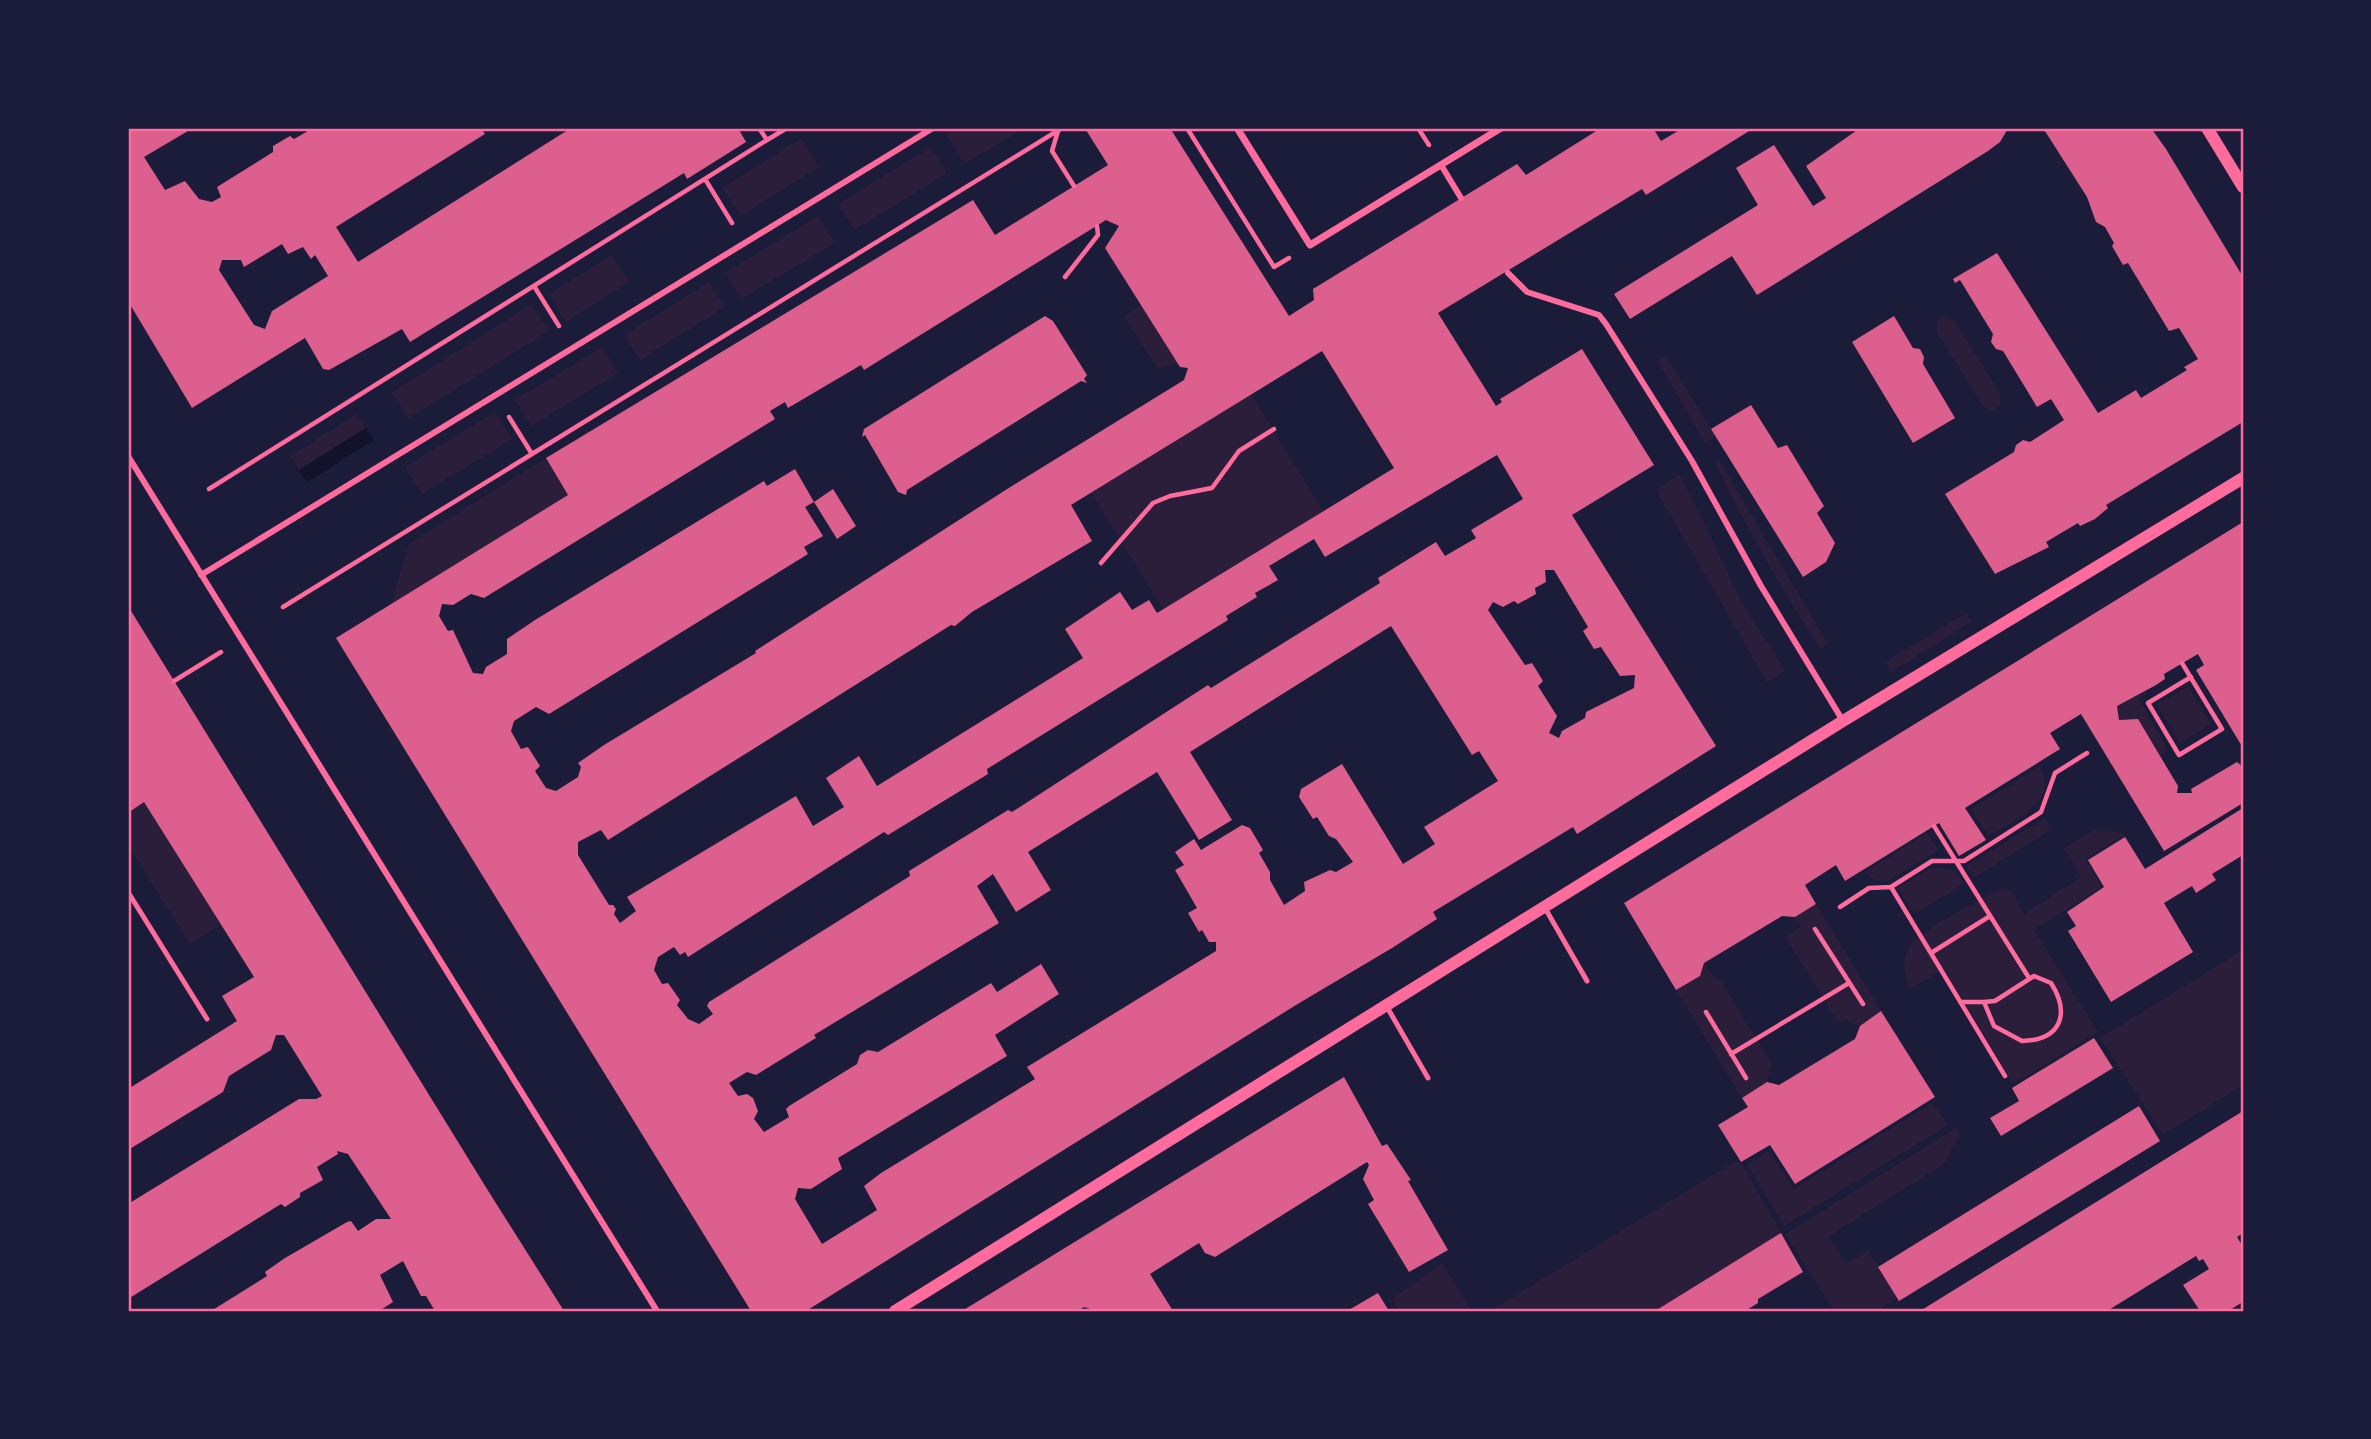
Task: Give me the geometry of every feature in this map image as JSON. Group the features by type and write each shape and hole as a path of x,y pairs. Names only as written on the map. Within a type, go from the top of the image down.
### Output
{"street":[{"path":"201,575 933,128"},
{"path":"1237,128 1310,245 1502,128"},
{"path":"2207,128 2243,187"},
{"path":"1441,165 1461,198"},
{"path":"1508,273 1527,292 1599,315 1606,324 1692,461 1761,586 1843,721"},
{"path":"128,456 657,1311"},
{"path":"895,1311 1843,721 2243,478"}],"lane":[{"path":"128,892 207,1019"},
{"path":"1545,908 1587,981"},
{"path":"1387,1007 1428,1078"}],"path":[{"path":"759,128 767,140"},
{"path":"209,488 787,128"},
{"path":"1187,128 1275,267 1310,245"},
{"path":"1059,129 1052,151 1074,186"},
{"path":"283,607 1059,129"},
{"path":"705,179 744,243"},
{"path":"1065,277 1098,235 1097,226"},
{"path":"534,286 572,348"},
{"path":"495,395 532,454"},
{"path":"1101,563 1153,503 1170,496 1212,488 1239,451 1274,429"},
{"path":"174,681 241,639"},
{"path":"2182,663 2191,677 2222,729 2179,755 2148,703 2191,677"},
{"path":"1840,907 1869,888 1891,887 1932,861 1964,861 2041,812 2055,773 2087,753"},
{"path":"1934,826 2029,978"},
{"path":"1891,887 2005,1076"},
{"path":"1931,953 1990,916"},
{"path":"1815,929 1863,1004"},
{"path":"1960,1002 1995,1001 2034,975 2051,983 2062,1006 2063,1016 2046,1034 2031,1041 2012,1038 1994,1026 1984,1002"},
{"path":"1731,1054 1849,983"},
{"path":"1706,1012 1746,1078"}],"shaded area":[{"path":"960,128 1025,128 964,164 947,135"},
{"path":"801,138 819,167 740,216 722,188"},
{"path":"931,147 947,173 855,230 838,204"},
{"path":"818,216 835,243 741,299 725,273"},
{"path":"612,255 629,282 566,322 549,294"},
{"path":"709,282 725,307 640,360 624,335"},
{"path":"532,304 549,331 408,419 392,392"},
{"path":"1141,305 1179,364 1157,368 1124,316"},
{"path":"1941,316 1954,320 2001,395 2000,404 1995,410 1984,408 1937,332 1937,322"},
{"path":"602,347 618,373 532,426 515,400"},
{"path":"1666,356 1716,437 1705,443 1658,361"},
{"path":"1251,394 1323,511 1163,609 1091,493"},
{"path":"495,412 512,439 422,494 405,467"},
{"path":"356,414 366,428 299,470 291,456"},
{"path":"366,428 374,440 307,482 299,470"},
{"path":"546,458 568,495 391,604 409,543"},
{"path":"1719,460 1828,644 1820,649 1739,510 1715,462"},
{"path":"1680,474 1743,604 1785,671 1767,682 1656,490"},
{"path":"1966,613 1972,622 1891,672 1885,662"},
{"path":"2188,686 2211,724 2180,743 2157,705"},
{"path":"2143,690 2148,693 2139,699 2168,750 2160,755 2138,719 2119,720 2117,706"},
{"path":"2040,766 2045,779 2039,800 2021,817 1988,836 1971,809"},
{"path":"144,802 221,925 190,944 128,845 128,813"},
{"path":"2045,818 2053,829 1974,878 1966,866"},
{"path":"2092,831 2113,831 2125,835 2085,859 2102,887 2034,930 2098,1032 2013,1084 1944,969 1910,989 1904,968 1905,958 1915,940 2002,888 2010,889 2024,914 2081,877 2064,848"},
{"path":"1927,833 1938,850 1886,882 1874,880 1865,872"},
{"path":"1930,868 1956,870 1964,884 1914,914 1898,888"},
{"path":"1816,904 1881,1011 1860,1026 1845,1020 1839,1024 1785,936 1801,927 1795,917"},
{"path":"2243,950 2243,1085 2163,1135 2100,1038"},
{"path":"1704,963 1715,980 1719,978 1772,1064 1767,1082 1742,1098 1676,990 1700,976"},
{"path":"1932,1103 1948,1125 1784,1226 1747,1164 1769,1151 1794,1189"},
{"path":"1956,1128 1960,1135 1944,1164 1829,1236 1846,1264 1868,1250 1897,1298 1877,1311 1834,1311 1785,1234"},
{"path":"1734,1162 1741,1162 1781,1233 1655,1311 1490,1311"},
{"path":"1442,1263 1472,1311 1399,1311 1392,1299"}],"building":[{"path":"128,128 193,128 144,157 165,190 185,181 199,199 212,202 221,197 217,187 273,152 273,146 290,136 294,139 313,128 481,128 485,134 336,227 358,262 571,128 738,128 746,142 687,179 684,173 410,342 402,329 329,370 323,369 305,338 192,408 128,301","holes":["282,244 288,254 303,247 311,259 315,255 328,276 272,311 265,329 254,325 219,270 222,260 241,260 244,267"]},
{"path":"1170,128 1289,316 1314,300 1313,289 1517,164 1526,175 1601,128 1653,128 1661,141 1683,128 1754,128 1646,195 1642,189 1438,313 1496,406 1502,402 1500,399 1582,349 1654,465 1572,515 1716,746 1577,834 1573,827 1433,912 1437,919 1392,948 806,1311 751,1311 336,638 568,495 546,458 973,200 995,235 1108,165 1086,130","holes":["1106,220 1119,226 1105,248 1180,367 1188,368 1184,380 1004,491 755,651 756,653 604,745 578,763 581,767 578,777 556,791 546,788 535,771 540,766 528,747 521,749 511,731 514,721 536,707 549,714 808,554 804,547 823,536 805,507 814,502 795,469 767,486 764,481 507,639 507,654 486,667 483,674 473,673 453,630 448,631 439,616 442,604 453,605 471,594 484,598 775,419 770,411 785,402 788,408 861,365 864,370","1322,351 1394,468 1157,613 1149,600 1132,610 1120,592 1065,629 1083,658 877,786 859,756 826,778 844,807 813,826 796,796 627,897 636,911 620,923 614,914 616,909 609,905 578,855 578,842 601,830 608,840 951,625 955,626 972,612 1092,541 1071,505","1497,455 1523,499 1471,530 1476,538 1445,556 1436,542 1378,578 1380,583 1211,688 1208,685 1012,812 1008,810 909,871 910,876 709,1002 707,1006 713,1014 699,1024 688,1019 677,1005 680,1000 668,983 662,984 654,970 658,957 674,947 680,955 685,952 688,957 884,832 888,835 988,774 987,769 1228,620 1226,616 1257,597 1255,593 1278,580 1269,566 1314,539 1325,557","1545,570 1554,570 1588,627 1583,631 1594,649 1601,647 1620,676 1635,675 1634,688 1586,712 1585,718 1562,731 1559,738 1549,733 1557,716 1538,686 1543,681 1532,663 1525,665 1488,610 1493,602 1503,607 1514,601 1518,604 1536,594 1535,588 1546,582","1391,626 1472,755 1479,751 1498,781 1424,827 1435,844 1403,864 1342,764 1301,789 1299,797 1313,819 1317,817 1329,836 1336,839 1353,862 1336,872 1330,870 1304,882 1305,891 1284,905 1259,853 1263,850 1250,828 1242,825 1201,850 1194,839 1175,852 1184,865 1175,870 1197,908 1188,913 1199,932 1202,930 1209,942 1216,942 1216,951 1027,1067 1035,1079 881,1173 864,1186 877,1210 822,1244 795,1199 798,1188 811,1189 842,1169 838,1158 1007,1056 995,1035 1059,994 1041,964 997,992 991,983 878,1052 868,1050 860,1055 857,1064 789,1106 786,1109 789,1117 764,1132 754,1119 758,1111 753,1098 747,1094 738,1096 729,1083 747,1072 756,1075 816,1038 814,1035 999,923 977,886 993,874 1016,912 1051,890 1028,852 1157,772 1199,840 1232,820 1190,752"]},
{"path":"1860,128 2005,128 2006,132 2000,142 1988,151 1757,295 1732,256 1630,319 1614,294 1758,205 1736,168 1774,145 1813,206 1826,198 1806,166"},
{"path":"2043,128 2151,128 2166,149 2243,277 2243,422 2106,505 2108,508 2095,519 2080,526 2078,523 2046,542 2049,547 1995,574 1945,494 2014,452 2016,445 2023,440 2030,442 2064,420 2051,399 2037,407 2003,351 1996,349 1991,342 1993,334 1960,280 1955,283 1953,279 1997,253 2098,413 2136,390 2141,398 2187,370 2184,367 2198,359 2179,328 2169,331 2128,263 2123,265 2105,227 2096,222 2087,197"},
{"path":"1045,316 1053,321 1087,375 1084,379 1087,383 1081,381 907,490 906,495 898,492 865,435 862,437 864,429"},
{"path":"1894,316 1913,348 1920,349 1924,357 1923,364 1955,418 1913,443 1852,342"},
{"path":"1751,405 1778,448 1787,445 1824,506 1817,513 1835,543 1826,562 1803,577 1711,429"},
{"path":"833,489 856,526 837,539 814,502"},
{"path":"2243,522 2243,748 2196,670 2204,665 2198,654 2164,674 2165,679 2156,685 2117,706 2119,720 2138,719 2178,786 2177,793 2192,793 2191,789 2237,762 2243,767 2243,803 2164,851 2081,714 2050,733 2060,749 1965,808 1986,840 1959,856 1939,823 1845,881 1836,865 1805,885 1816,904 1795,917 1782,916 1704,963 1700,976 1676,990 1624,903"},
{"path":"128,606 564,1311 435,1311 426,1296 421,1296 403,1261 380,1275 393,1302 379,1311 211,1311 267,1276 265,1272 285,1258 347,1222 351,1221 358,1231 376,1219 391,1219 348,1154 337,1151 338,1154 317,1167 323,1180 300,1193 300,1197 285,1207 281,1204 128,1299 128,1204 299,1099 316,1099 322,1096 284,1035 276,1035 271,1050 229,1076 223,1092 128,1150 128,1089 237,1021 222,996 254,977 144,802 128,813"},
{"path":"2243,808 2243,855 2212,874 2216,880 2196,893 2192,886 2164,903 2193,952 2111,1002 2068,931 2076,926 2067,912 2104,887 2088,860 2125,837 2145,869"},
{"path":"1881,1011 1935,1097 1795,1184 1770,1145 1741,1162 1718,1125 1748,1107 1742,1098 1767,1082 1779,1085 1855,1039 1860,1026"},
{"path":"2094,1038 2113,1068 2001,1136 1990,1118 2019,1101 2012,1088"},
{"path":"1344,1077 1382,1146 1387,1144 1411,1180 1408,1181 1448,1250 1409,1272 1368,1204 1374,1200 1363,1179 1369,1165 1367,1162 1215,1257 1205,1253 1199,1243 1150,1274 1173,1311 1096,1311 1084,1307 1078,1311 962,1311"},
{"path":"2139,1106 2160,1141 1899,1301 1878,1267"},
{"path":"2243,1111 2243,1233 2237,1237 2243,1247 2243,1302 2228,1311 2200,1311 2183,1285 2209,1269 2203,1259 2199,1261 2196,1256 2107,1311 1920,1311"},
{"path":"1781,1233 1803,1272 1758,1299 1758,1303 1745,1311 1655,1311"},
{"path":"1378,1293 1389,1311 1347,1311"}]}
